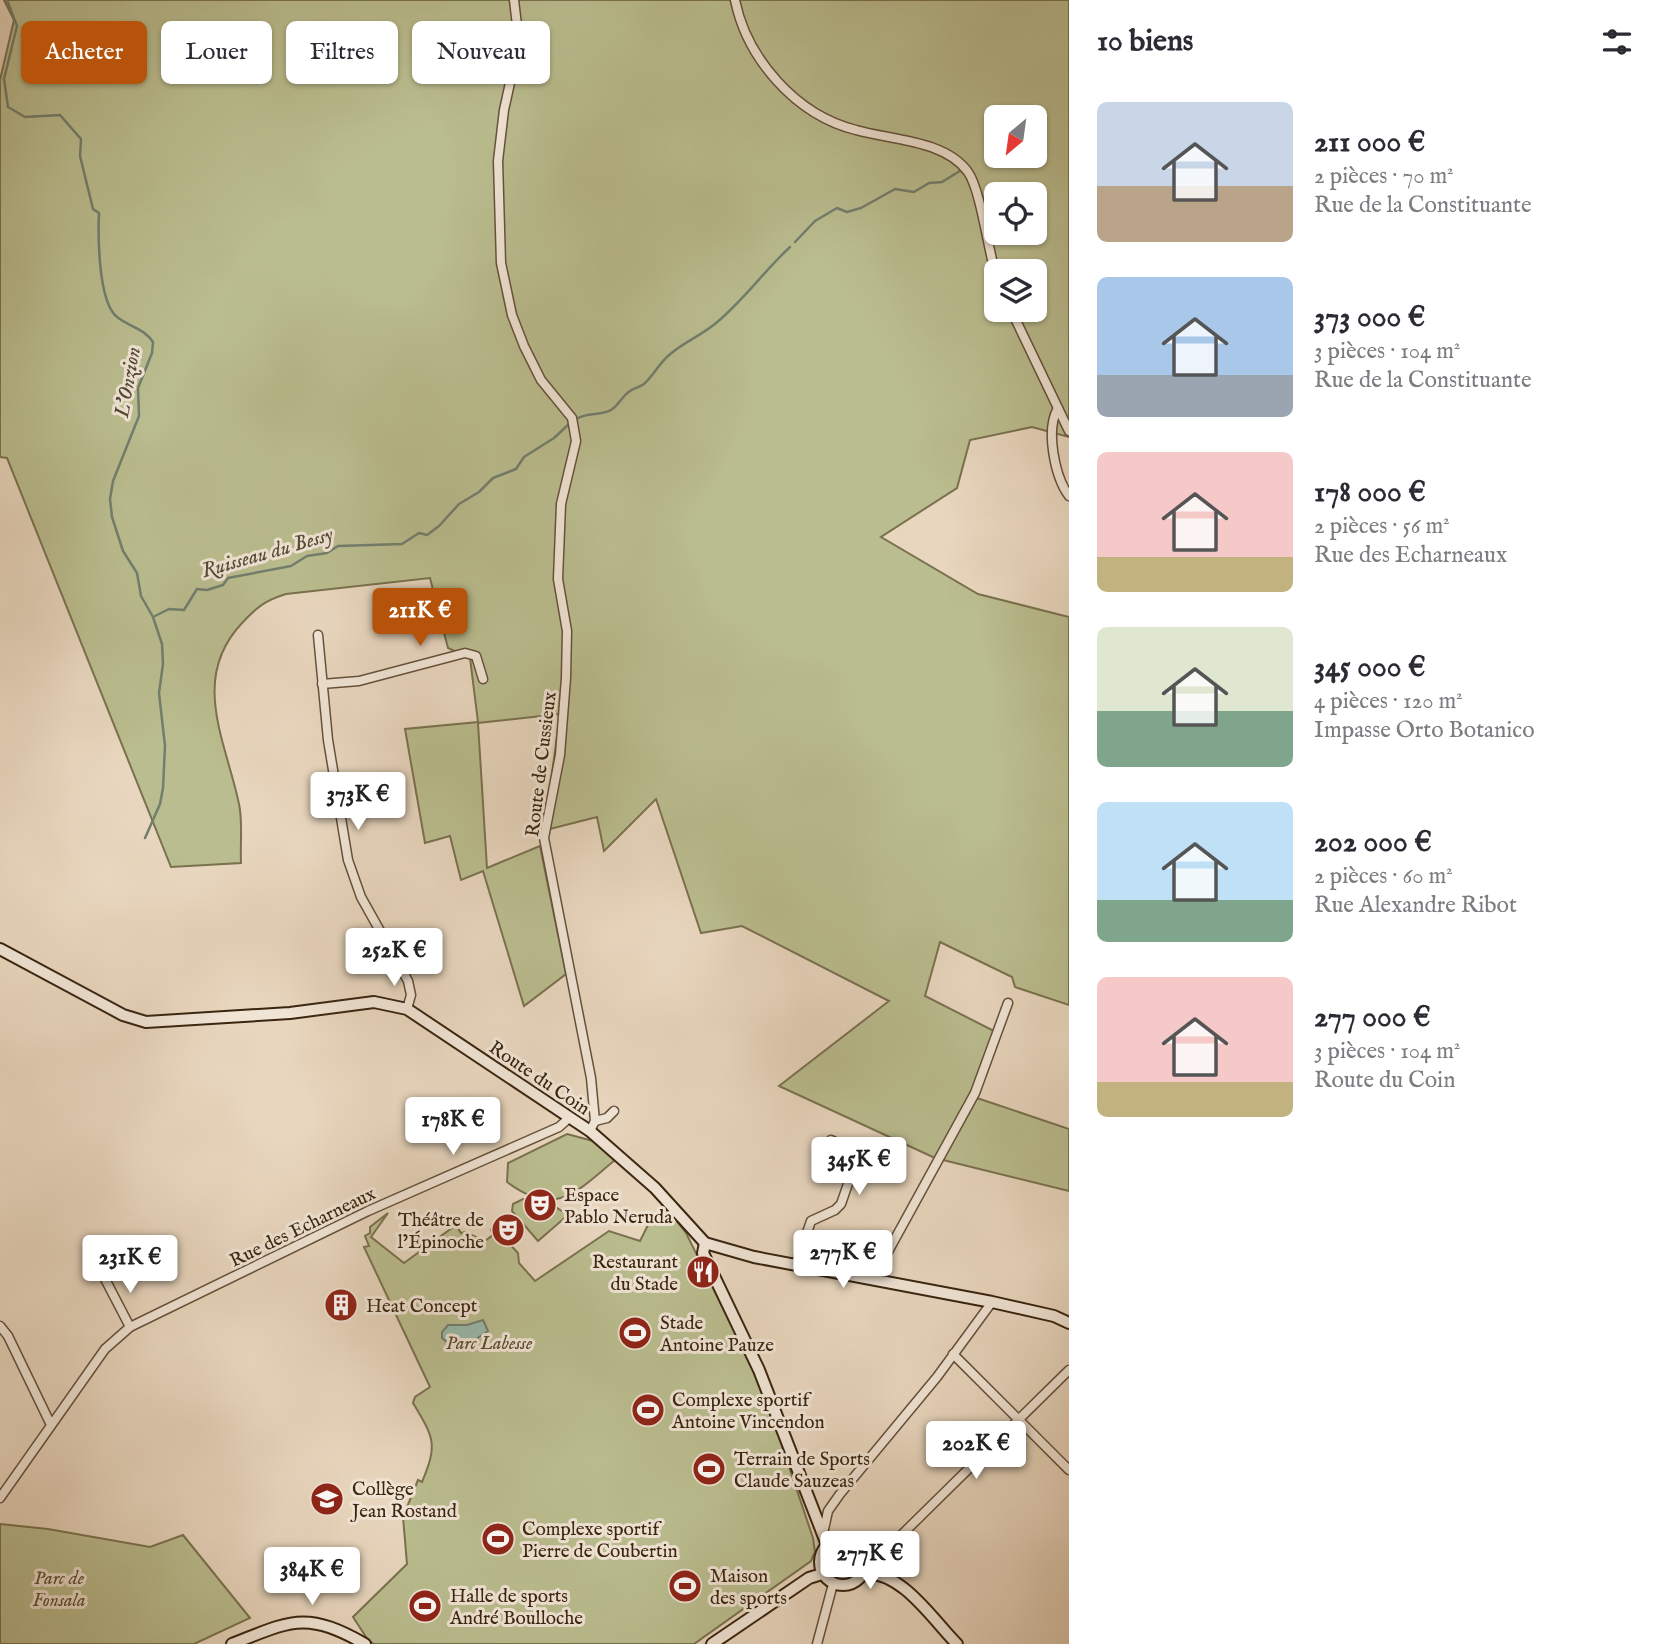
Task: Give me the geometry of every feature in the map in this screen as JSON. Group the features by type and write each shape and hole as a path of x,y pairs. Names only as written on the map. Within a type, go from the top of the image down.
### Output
{"main road":[{"name":"Route du Coin","path":"0,949 123,1014 146,1022 289,1013 374,1002 407,1009 569,1118 592,1126 655,1188 705,1243 703,1252 741,1328 827,1545"},
{"path":"705,1243 730,1252 992,1302 1054,1316 1069,1323"},
{"path":"836,1540 852,1541 863,1550 865,1569 850,1585 833,1584 822,1574 819,1560 827,1545 836,1540"},
{"path":"865,1569 897,1582 957,1644"},
{"path":"712,1644 809,1577 822,1574"},
{"path":"232,1644 280,1624 301,1622 332,1626 365,1644"}],"street":[{"name":"Route de Cussieux","path":"514,0 519,42 508,85 500,141 498,236 512,315 541,380 565,408 576,429 574,456 562,504 558,570 567,631 560,755 544,838 591,1078 592,1126"},
{"path":"735,0 742,28 755,52 807,109 852,130 943,152 961,164 971,177 992,259"},
{"path":"1017,322 1068,428"},
{"path":"1058,408 1054,416 1054,464 1069,496"},
{"path":"318,635 322,684 348,860 361,897 408,981 411,995 407,1009"},
{"path":"322,684 359,681 465,653 476,656 483,679"},
{"path":"873,1279 975,1093 1009,1003"},
{"path":"592,1126 614,1111"},
{"name":"Rue des Echarneaux","path":"0,1498 105,1349 130,1326 368,1211 559,1127 569,1118"},
{"path":"796,1265 811,1221 838,1208 858,1158 855,1152 831,1140"},
{"path":"104,1277 130,1326"},
{"path":"823,1534 828,1511 840,1494 992,1302"},
{"path":"0,1326 8,1336 51,1425"},
{"path":"953,1354 1069,1470"},
{"path":"865,1569 1069,1370"},
{"path":"817,1644 833,1584"}],"green space":[{"path":"4,0 1069,0 1069,437 1032,427 970,440 957,488 881,537 978,594 1069,617 1069,1005 1015,987 1012,977 940,942 925,996 996,1032 977,1098 1069,1129 1069,1191 935,1158 779,1086 889,1001 742,926 701,933 656,799 604,851 597,817 550,829 551,781 560,714 478,723 487,868 540,846 566,974 524,1006 483,871 461,880 450,836 425,843 405,729 478,722 470,658 448,648 430,578 286,594 262,605 243,622 227,643 218,665 215,688 220,733 240,811 241,863 171,867 7,458 0,457 0,80 14,20"},
{"path":"567,1134 593,1141 615,1160 577,1190 553,1199 539,1199 507,1182 508,1163"},
{"path":"523,1199 552,1205 568,1215 538,1241 512,1211 513,1204"},
{"name":"Complexe sportif Antoine Vincendon","path":"668,1210 686,1233 762,1386 813,1538 815,1552 811,1561 694,1644 374,1644 368,1640 353,1617 407,1564 403,1517 418,1480 422,1482 432,1450 426,1425 413,1403 415,1397 430,1387 364,1247 369,1246 365,1236 370,1233 370,1227 388,1213 371,1237 404,1263 456,1225 461,1233 465,1232 485,1241 494,1234 491,1230 494,1227 518,1253 519,1263 535,1281 609,1231 640,1241 651,1219 657,1221"},
{"name":"Parc de Fonsala","path":"0,1524 48,1529 150,1547 183,1535 250,1618 194,1644 0,1644"}],"shaded area":[{"path":"483,1320 488,1331 473,1341 451,1346 442,1338 442,1332 448,1325 467,1325"}],"waterway":[{"name":"L'Onzion","path":"7,0 17,26 4,79 8,107 25,117 60,115 81,139 80,156 93,209 99,213 100,268 106,298 117,317 146,334 153,342 152,353 138,388 139,416 113,481 110,499 112,517 123,551 137,573 141,596 153,617 162,644 163,664 159,693 165,746 163,788 160,804 145,838"},
{"name":"Ruisseau du Bessy","path":"795,242 815,221 837,208 847,212 861,208 895,189 914,192 929,183 942,182 963,169"},
{"name":"Ruisseau du Bessy","path":"576,419 611,410 627,393 644,384 674,351 710,328 726,314 790,247"},
{"name":"Ruisseau du Bessy","path":"155,616 169,609 184,610 197,589 207,590 223,585 228,578 291,566 307,556 327,553 338,546 402,544 419,533 427,535 459,504 479,492 493,478 516,469 524,457 554,438 569,424"}],"place":[{"name":"Espace Pablo Neruda","path":"540,1205"},
{"name":"Théâtre de l’Épinoche","path":"508,1230"},
{"name":"Restaurant du Stade","path":"703,1272"},
{"name":"Heat Concept","path":"341,1305"},
{"name":"Stade Antoine Pauze","path":"635,1333"},
{"name":"Complexe sportif Antoine Vincendon","path":"648,1410"},
{"name":"Terrain de Sports Claude Sauzeas","path":"709,1469"},
{"name":"Collège Jean Rostand","path":"327,1499"},
{"name":"Complexe sportif Pierre de Coubertin","path":"498,1539"},
{"name":"Maison des sports","path":"685,1586"},
{"name":"Halle de sports André Boulloche","path":"425,1606"}],"park label":[{"name":"Parc Labesse","path":"489,1342"}]}
